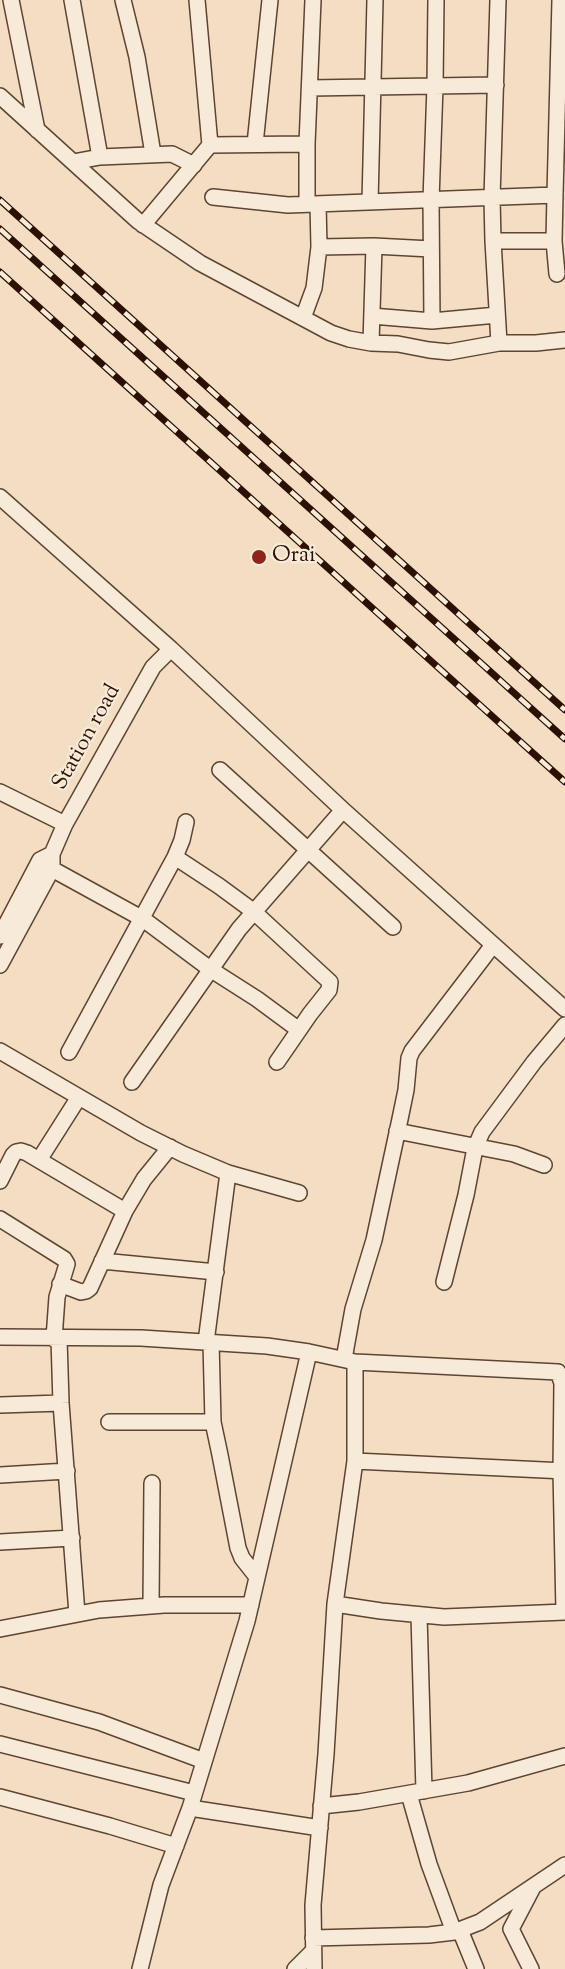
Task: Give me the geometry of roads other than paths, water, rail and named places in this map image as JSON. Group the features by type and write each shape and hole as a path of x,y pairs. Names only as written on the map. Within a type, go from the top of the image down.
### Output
{"street":[{"path":"11,0 37,130"},
{"path":"72,0 100,157"},
{"path":"123,0 136,57 153,154"},
{"path":"144,225 210,145 197,0"},
{"path":"255,144 270,0"},
{"path":"303,318 314,288 318,248 307,144 313,0"},
{"path":"370,202 375,0"},
{"path":"432,321 431,200 436,0"},
{"path":"498,0 492,198 499,343"},
{"path":"557,274 554,241 562,40 560,0"},
{"path":"310,88 496,85"},
{"path":"0,96 144,225 201,263 331,333 371,343 398,344 450,352 499,343 565,340"},
{"path":"210,145 307,144"},
{"path":"73,162 100,157 172,154 194,165"},
{"path":"213,197 259,204 288,205 555,195"},
{"path":"493,242 554,241"},
{"path":"318,248 374,246 431,249"},
{"path":"371,343 374,246"},
{"path":"372,316 432,321 497,315"},
{"path":"0,497 171,649 344,810 565,1009"},
{"name":"Station road","path":"0,965 52,861 65,824 153,667 171,649"},
{"path":"220,771 393,927"},
{"path":"0,792 65,824"},
{"path":"132,1082 210,969 254,911 344,810"},
{"path":"69,1052 175,857 186,822"},
{"path":"175,857 254,911 330,982 330,990 277,1062"},
{"name":"Station road","path":"0,936 40,860 52,861"},
{"path":"52,861 143,919 210,969 257,999 299,1030"},
{"path":"314,1969 313,1905 335,1605 355,1461 350,1360 353,1309 374,1240 406,1090 412,1051 493,945"},
{"path":"444,1282 466,1195 475,1148 482,1132 565,1025"},
{"path":"0,1052 141,1133 170,1147 228,1173 299,1193"},
{"path":"39,1160 79,1097"},
{"path":"397,1131 514,1155 544,1165"},
{"path":"60,1284 81,1292 86,1291 94,1282 125,1211 144,1179 170,1147"},
{"path":"0,1181 16,1152 27,1153 125,1211"},
{"path":"228,1173 209,1342 213,1422 238,1548 242,1558 257,1577"},
{"path":"0,1219 64,1259 67,1264 57,1297 57,1339 77,1614"},
{"path":"102,1261 216,1272"},
{"path":"0,1337 141,1338 209,1342 267,1346 350,1360 558,1372 561,1377 563,1400 565,1612 444,1617 335,1605"},
{"path":"140,1969 161,1885 192,1801 251,1605 309,1352"},
{"path":"0,1405 61,1403"},
{"path":"109,1422 213,1422"},
{"path":"355,1461 563,1471"},
{"path":"0,1475 67,1471"},
{"path":"151,1606 152,1483"},
{"path":"0,1542 72,1538"},
{"path":"0,1629 99,1610 151,1606 251,1605"},
{"path":"419,1615 417,1793 429,1864 457,1931 476,1969"},
{"path":"0,1695 99,1722 204,1761"},
{"path":"0,1744 192,1801 320,1828"},
{"path":"321,1806 417,1793 468,1783 565,1756"},
{"path":"0,1797 176,1846"},
{"path":"295,1969 313,1945 457,1931 480,1922 565,1865"},
{"path":"512,1929 532,1888"},
{"path":"480,1922 512,1929"},
{"path":"512,1929 531,1969"}],"railway":[{"path":"0,200 565,710"},
{"path":"0,229 565,739"},
{"path":"0,272 565,782"}],"place":[{"name":"Orai","path":"259,557"}]}
